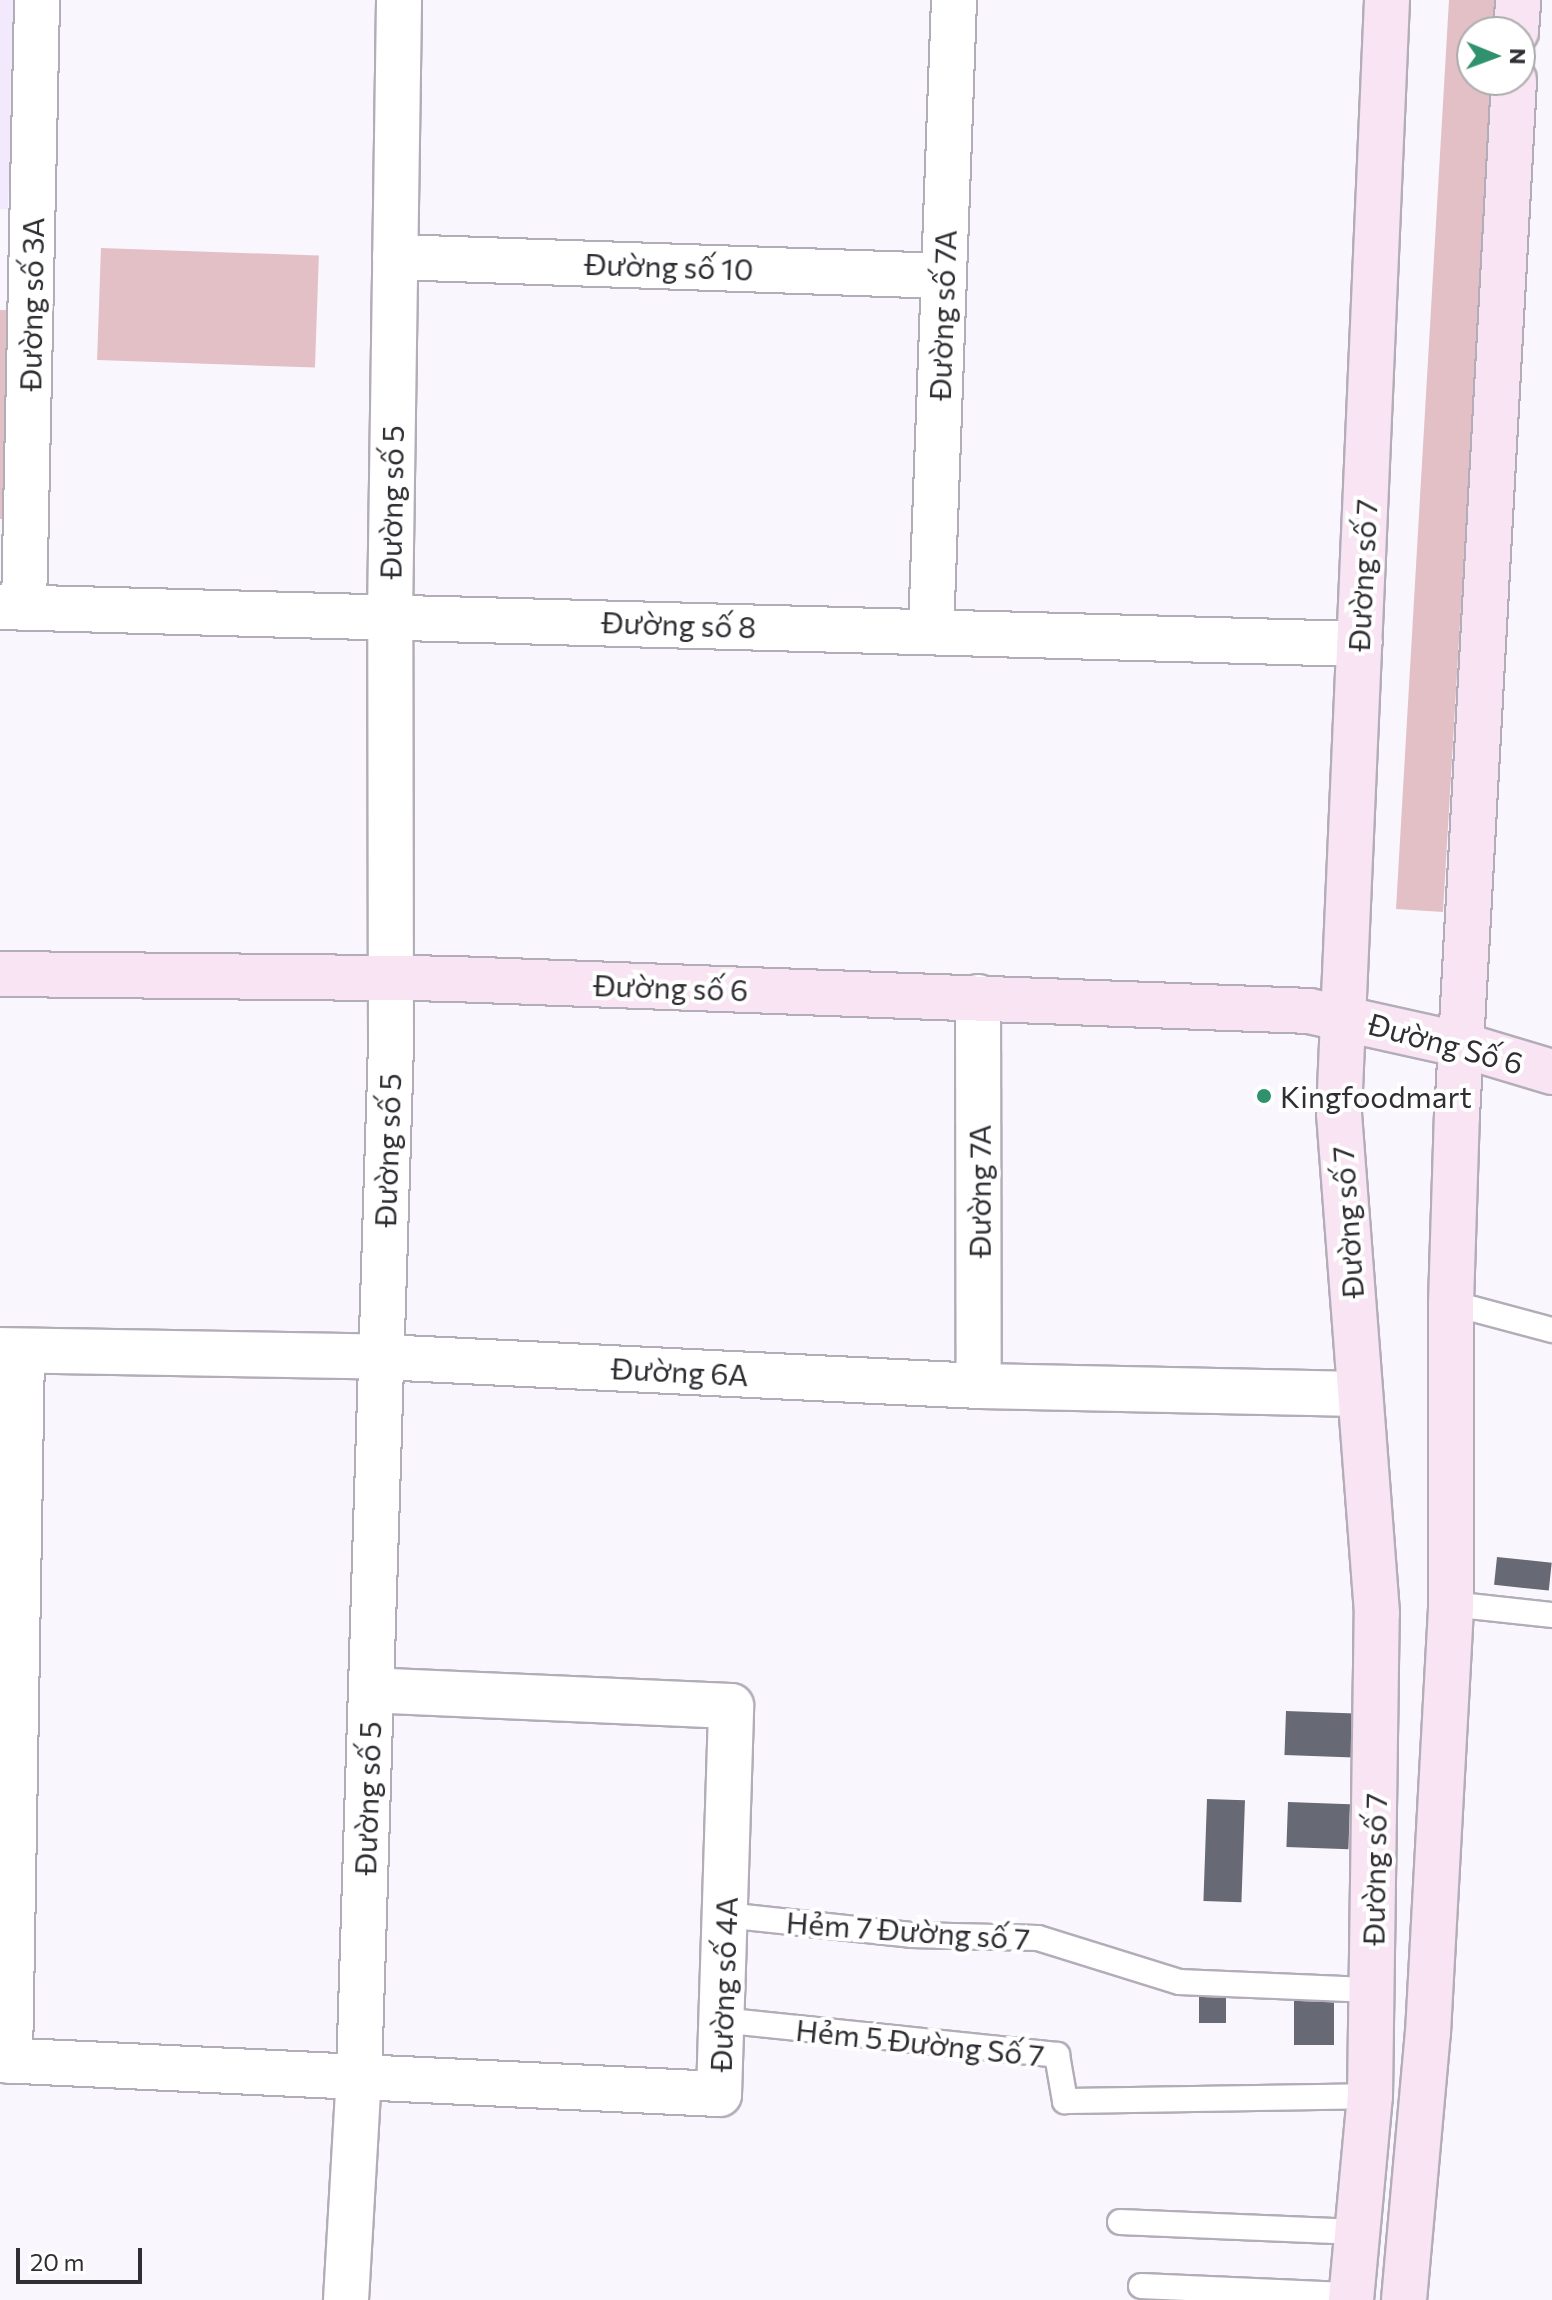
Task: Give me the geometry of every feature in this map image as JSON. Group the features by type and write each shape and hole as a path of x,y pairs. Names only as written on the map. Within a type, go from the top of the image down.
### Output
{"main road":[{"name":"Đường số 7","path":"1351,2298 1370,2096 1377,1613 1339,1113 1340,1015 1387,0"},
{"name":"Đường số 7","path":"1404,2300 1428,2033 1451,1604 1451,1303 1513,96"},
{"name":"Đường số 6","path":"0,974 392,979 978,997 1276,1009 1340,1015"},
{"name":"Đường Số 6","path":"1340,1015 1462,1045 1552,1072"}],"street":[{"name":"Đường số 3A","path":"12,607 16,272 37,0"},
{"name":"Đường số 5","path":"346,2300 359,2074 392,979 390,616 399,0"},
{"name":"Đường số 7A","path":"931,631 954,0"},
{"name":"Đường số 10","path":"395,257 944,276"},
{"name":"Đường số 8","path":"12,607 1359,644"},
{"name":"Đường 7A","path":"978,997 979,1386"},
{"name":"Đường 6A","path":"11,1350 382,1357 979,1386 1360,1394"},
{"path":"5,2061 11,1350"},
{"name":"Đường số 4A","path":"5,2061 359,2074 719,2094 731,1706 371,1690"}],"lane":[{"path":"1451,1303 1552,1330"},
{"path":"1451,1604 1552,1615"},
{"name":"Hẻm 7 Đường số 7","path":"725,1915 911,1935 1038,1938 1179,1982 1373,1990"},
{"name":"Hẻm 5 Đường Số 7","path":"720,2020 1057,2055 1065,2101 1370,2096"},
{"path":"1120,2222 1358,2232"},
{"path":"1141,2286 1351,2298"}],"shaded area":[{"path":"0,0 16,0 8,209 0,209"},
{"path":"1449,0 1497,0 1496,16 1456,16 1456,96 1491,96 1443,912 1396,909"},
{"path":"101,248 319,256 315,368 97,360"},
{"path":"0,310 9,310 3,519 0,519"}],"building":[{"path":"1497,1557 1552,1563 1549,1591 1494,1585"},
{"path":"1286,1711 1355,1713 1353,1757 1284,1755"},
{"path":"1207,1799 1245,1800 1241,1902 1203,1901"},
{"path":"1288,1802 1350,1804 1348,1849 1286,1847"},
{"path":"1199,1994 1226,1994 1226,2023 1199,2023"},
{"path":"1294,1998 1334,1998 1334,2045 1294,2045"}],"place":[{"name":"Kingfoodmart","path":"1264,1096"}]}
